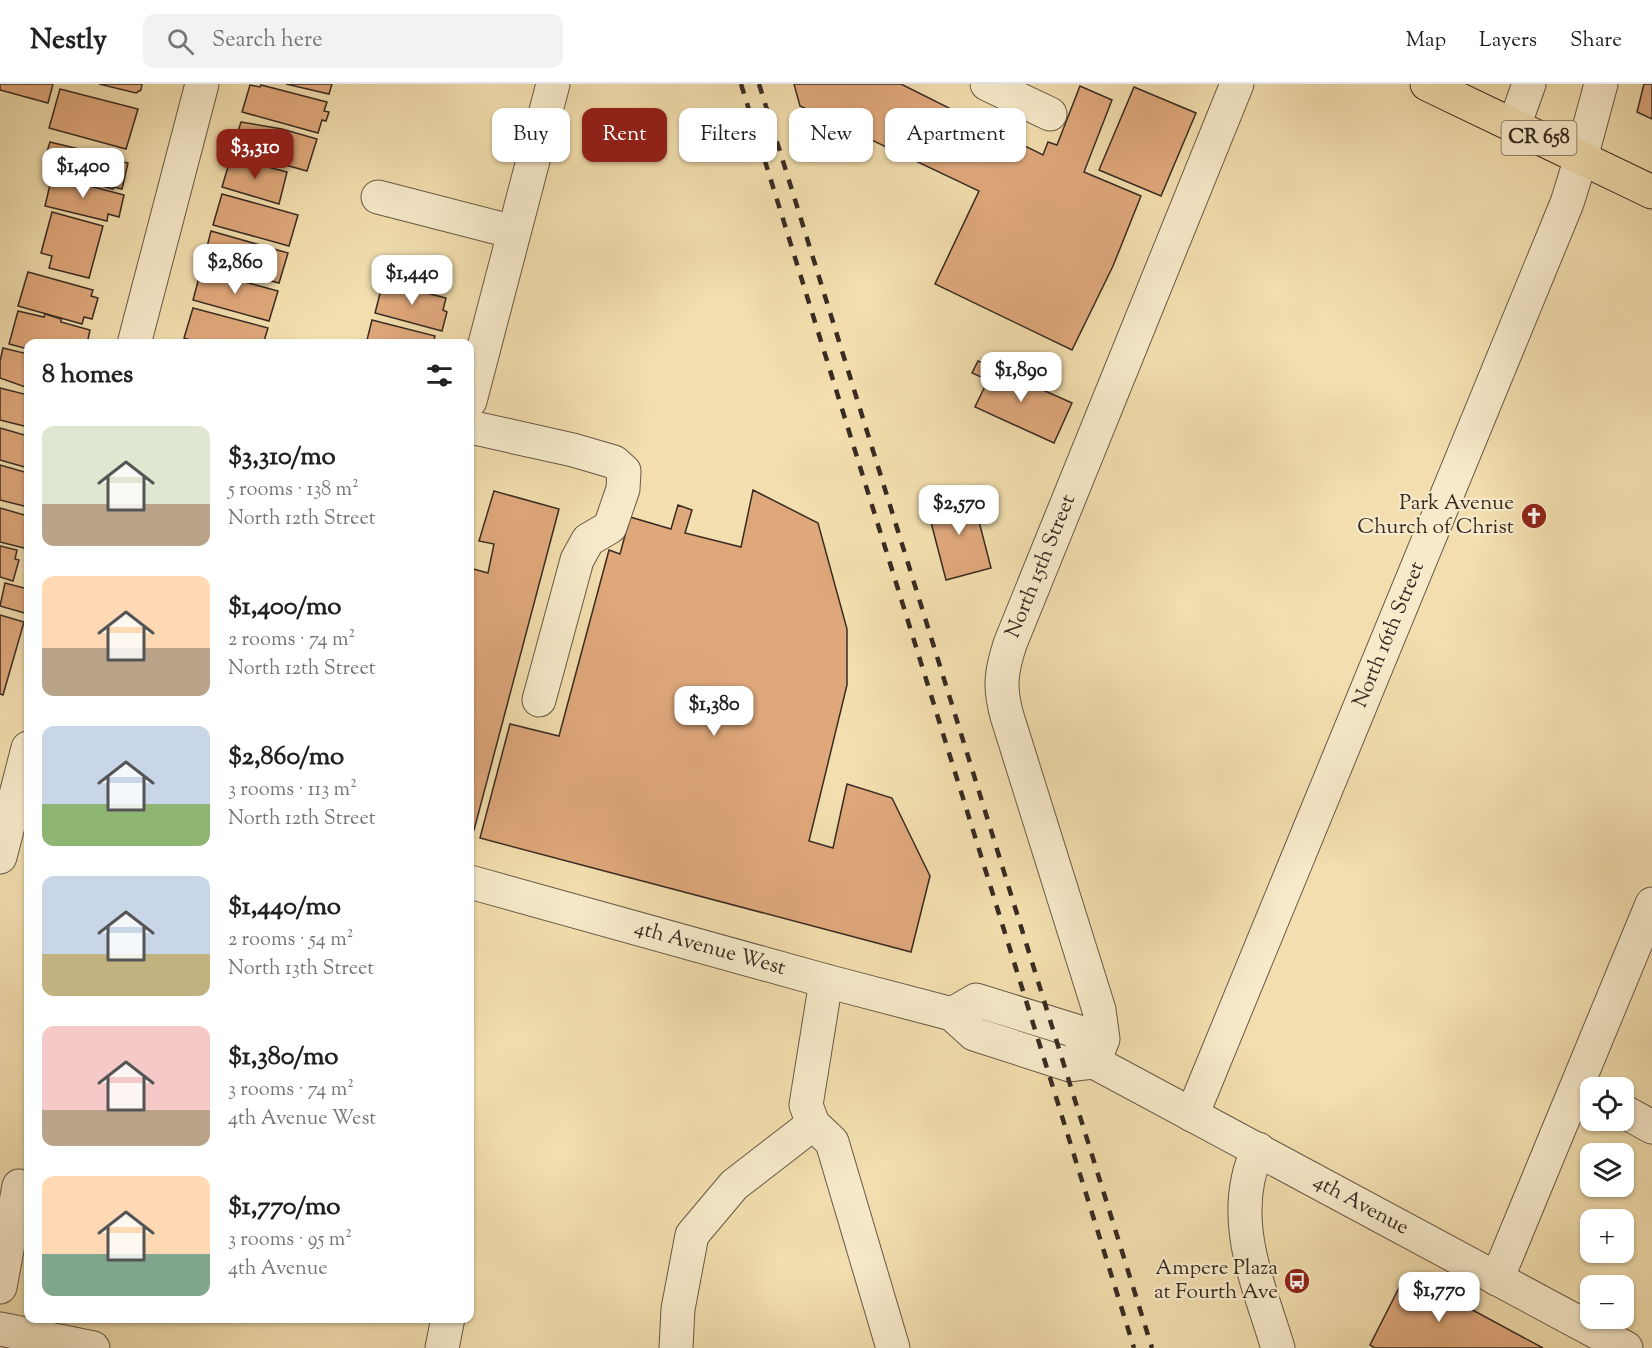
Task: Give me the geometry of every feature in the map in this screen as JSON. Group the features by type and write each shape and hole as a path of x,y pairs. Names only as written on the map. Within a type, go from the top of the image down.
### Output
{"main road":[{"name":"CR 658","path":"1439,87 1514,126 1652,192"}],"street":[{"path":"135,339 202,84"},
{"path":"474,386 553,84"},
{"path":"987,84 1050,114"},
{"name":"North 15th Street","path":"1094,1062 1102,1039 1099,1010 1006,716 1001,680 1010,644 1237,84"},
{"path":"1514,126 1529,84"},
{"name":"North 16th Street","path":"1192,1114 1567,203 1601,84"},
{"path":"378,197 514,232"},
{"path":"474,428 583,453 614,462 624,471 623,489 610,527 588,540 577,560 538,700"},
{"path":"0,857 20,760"},
{"name":"4th Avenue West","path":"474,883 952,1014 974,1034 1070,1065 1094,1062"},
{"path":"1588,1077 1652,904"},
{"path":"826,981 806,1105 813,1124 832,1142 893,1348"},
{"name":"4th Avenue","path":"1094,1062 1626,1348"},
{"path":"1497,1279 1580,1097"},
{"path":"1634,1117 1652,1127"},
{"path":"676,1348 678,1309 692,1235 734,1185 813,1124"},
{"path":"1258,1149 1249,1169 1244,1220 1250,1257 1278,1348"},
{"path":"0,1287 16,1185"},
{"path":"442,1348 447,1323"},
{"path":"0,1329 93,1348"}],"building":[{"path":"0,84 53,84 48,103 0,90"},
{"path":"99,84 142,84 141,90 136,93"},
{"path":"286,84 332,84 329,94"},
{"path":"794,84 901,84 949,108 885,108 885,146 873,141 873,108 804,108 800,106"},
{"path":"1644,84 1652,84 1652,119 1637,112"},
{"path":"250,85 260,87 261,85 327,102 324,111 329,112 326,121 322,120 318,133 242,112"},
{"path":"1080,86 1112,100 1084,172 1141,196 1113,266 1072,350 935,284 979,191 918,162 1026,162 1026,146 1043,155 1048,142 1057,145"},
{"path":"1134,87 1196,113 1161,196 1099,170"},
{"path":"60,89 138,109 126,149 49,128"},
{"path":"241,122 282,129 317,139 307,171 232,150"},
{"path":"50,142 128,163 122,189 114,187 113,189 60,174 62,167 57,166 59,158 46,155"},
{"path":"231,157 287,172 279,204 222,187"},
{"path":"52,176 124,195 119,217 108,214 107,221 45,206"},
{"path":"222,194 298,215 289,246 213,225"},
{"path":"52,212 103,226 89,278 49,268 52,256 41,253"},
{"path":"211,231 288,253 279,283 203,263"},
{"path":"201,270 278,291 269,321 193,300"},
{"path":"28,272 93,290 91,296 98,298 92,319 84,317 82,324 18,306"},
{"path":"383,282 446,298 443,310 447,312 442,331 375,313"},
{"path":"193,308 268,328 265,339 184,338"},
{"path":"18,311 44,317 45,314 61,319 61,322 90,330 88,339 24,339 24,348 9,344"},
{"path":"372,320 435,336 434,339 367,339"},
{"path":"3,348 24,353 24,387 0,378"},
{"path":"978,361 1072,403 1054,443 975,407 988,380 972,373"},
{"path":"0,388 24,394 24,426 0,420"},
{"path":"0,428 24,435 24,467 0,460"},
{"path":"0,465 24,472 24,506 0,500"},
{"path":"753,490 818,523 847,629 847,685 809,841 833,848 847,784 892,798 930,876 911,952 480,838 510,724 559,736 609,550 620,554 630,517 671,529 678,505 692,510 685,533 741,547"},
{"path":"494,491 559,509 474,830 474,569 488,573 494,544 479,541"},
{"path":"970,492 991,568 946,580 926,503"},
{"path":"0,508 24,515 24,548 0,542"},
{"path":"0,546 17,550 15,559 19,560 13,581 0,577"},
{"path":"5,583 24,588 24,613 0,606"},
{"path":"0,615 24,622 3,695 0,694"},
{"path":"1406,1274 1543,1348 1375,1348 1370,1345"}],"railway":[{"path":"741,84 1134,1348"},
{"path":"759,84 1152,1348"}],"place":[{"name":"Park Avenue Church of Christ","path":"1534,516"},
{"name":"Ampere Plaza at Fourth Ave","path":"1297,1281"}]}
